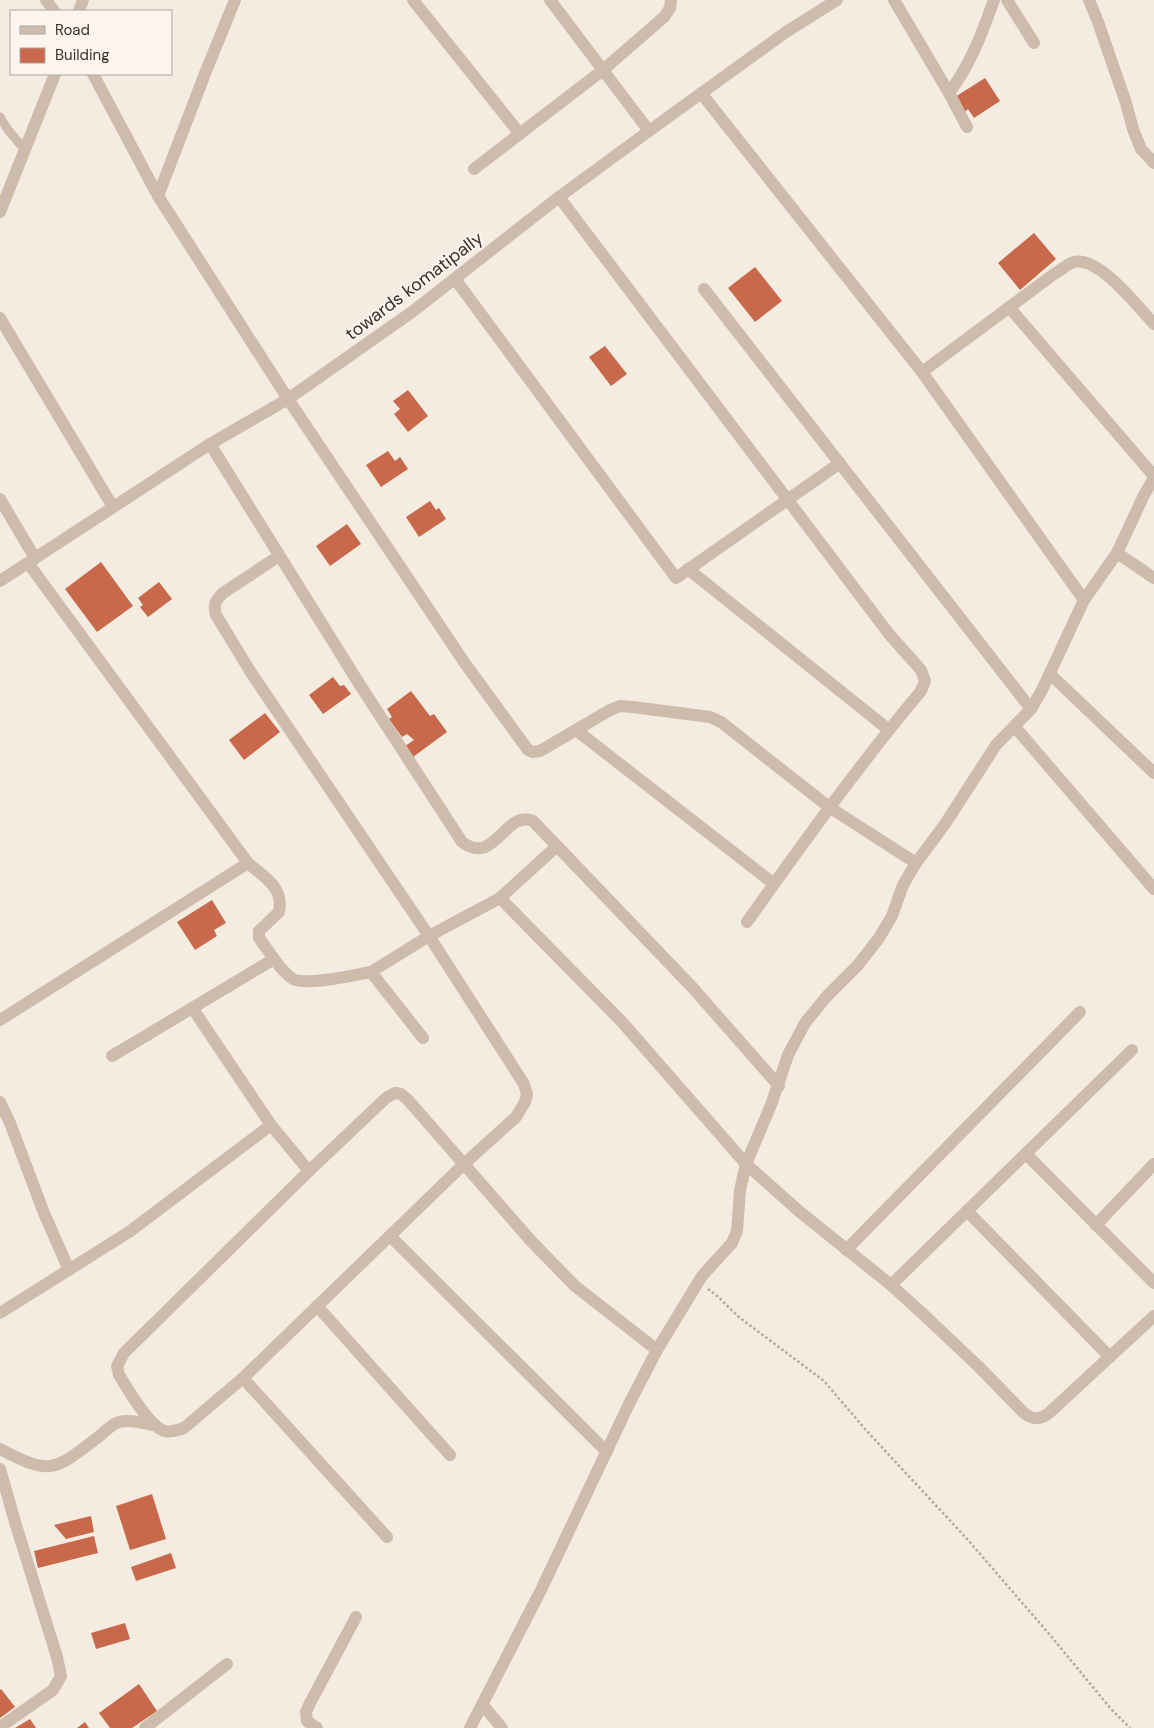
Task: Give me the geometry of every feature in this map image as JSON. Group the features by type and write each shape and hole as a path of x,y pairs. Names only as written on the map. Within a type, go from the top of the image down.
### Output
{"street":[{"path":"158,196 235,0"},
{"path":"413,0 520,134"},
{"path":"550,0 649,131"},
{"path":"474,169 603,70 664,17 670,8 671,0"},
{"name":"towards komatipally","path":"0,581 210,444 288,399 412,312 559,197 701,93 786,32 837,0"},
{"path":"894,0 967,127"},
{"path":"949,93 962,76 977,48 994,0"},
{"path":"1007,0 1034,43"},
{"path":"1089,0 1117,76 1133,129 1141,149 1154,163"},
{"path":"0,212 55,75"},
{"path":"94,75 158,196 288,399 464,662 525,747 536,753 620,706 710,717 721,722 829,807 916,863"},
{"path":"701,93 922,372 1084,600"},
{"path":"559,197 889,634 921,670 925,681 921,691 829,807 747,922"},
{"path":"922,372 1054,274 1074,262 1090,264 1106,274 1154,324"},
{"path":"455,278 676,578 840,462"},
{"path":"704,289 1032,709"},
{"path":"470,1728 541,1590 629,1404 657,1350 698,1284 718,1257 732,1243 737,1231 740,1190 746,1164 779,1086 788,1055 805,1023 827,996 858,965 879,938 892,916 903,885 916,863 945,824 996,745 1032,709 1084,600 1117,554 1154,477 1009,308"},
{"path":"0,318 113,507"},
{"path":"210,444 360,685 462,842 475,850 481,849 488,846 514,824 528,819 533,821 692,987 779,1086"},
{"path":"0,499 31,560 248,863 275,887 280,894 279,912 259,931 259,938 286,974 295,980 309,982 371,972 429,936 500,898 557,846"},
{"path":"1117,554 1154,578"},
{"path":"0,1449 26,1463 44,1468 57,1465 73,1456 116,1422 127,1421 154,1425 164,1431 175,1431 184,1428 243,1378 464,1164 516,1117 527,1094 524,1084 429,936 250,671 216,615 214,607 216,600 223,593 279,556"},
{"path":"688,569 889,730"},
{"path":"1050,674 1154,773"},
{"path":"1015,727 1154,889"},
{"path":"576,730 774,884"},
{"path":"0,1020 248,863"},
{"path":"500,898 622,1022 746,1164 846,1250 891,1285 978,1366 1024,1414 1031,1418 1043,1417 1049,1413 1154,1316"},
{"path":"112,1056 274,959"},
{"path":"371,972 423,1038"},
{"path":"193,1009 272,1126 309,1171"},
{"path":"846,1250 1080,1012"},
{"path":"891,1285 1132,1050"},
{"path":"154,1425 119,1375 117,1366 119,1360 309,1171 386,1098 395,1093 401,1094 408,1100 532,1242 575,1286 657,1350"},
{"path":"0,1102 69,1270"},
{"path":"1,1309 69,1270 129,1232 272,1126"},
{"path":"1026,1154 1154,1283"},
{"path":"1096,1225 1154,1164"},
{"path":"967,1211 1110,1357"},
{"path":"390,1236 607,1452"},
{"path":"317,1306 450,1455"},
{"path":"243,1378 388,1537"},
{"path":"0,1469 57,1657 61,1676 53,1690 0,1727"},
{"path":"317,1728 307,1721 306,1712 356,1617"},
{"path":"145,1728 227,1664"},
{"path":"482,1704 502,1728"}],"lane":[{"path":"0,116 8,130 24,150"}],"path":[{"path":"698,1284 716,1295 740,1318 824,1380 865,1429 968,1540 1111,1709 1130,1728"}],"building":[{"path":"985,78 1000,101 974,118 968,109 965,112 955,97"},
{"path":"1034,233 1056,259 1020,290 998,263"},
{"path":"755,267 782,301 755,322 728,288"},
{"path":"605,346 627,374 611,386 589,357"},
{"path":"408,390 428,416 408,432 394,414 400,409 393,401"},
{"path":"388,451 395,461 400,457 408,469 381,487 366,465"},
{"path":"430,501 436,510 439,508 446,519 419,537 406,517"},
{"path":"347,524 361,544 330,566 316,546"},
{"path":"101,562 133,606 97,632 65,589"},
{"path":"159,582 172,599 148,617 140,607 143,605 138,598"},
{"path":"333,677 340,686 344,685 351,694 323,714 309,695"},
{"path":"411,691 430,716 434,714 447,732 413,757 405,746 414,740 407,734 402,737 389,719 392,717 387,709"},
{"path":"265,713 280,732 244,760 229,740"},
{"path":"212,900 226,923 214,930 217,936 195,950 177,922"},
{"path":"152,1494 166,1539 130,1550 116,1506"},
{"path":"91,1516 94,1532 66,1539 54,1525"},
{"path":"94,1536 98,1553 38,1568 34,1551"},
{"path":"171,1553 176,1568 136,1581 131,1567"},
{"path":"125,1623 130,1639 96,1649 91,1633"},
{"path":"139,1684 157,1711 132,1728 110,1728 99,1713"},
{"path":"0,1690 15,1707 0,1718"},
{"path":"30,1719 36,1728 15,1728"},
{"path":"85,1722 89,1728 77,1728"}]}
